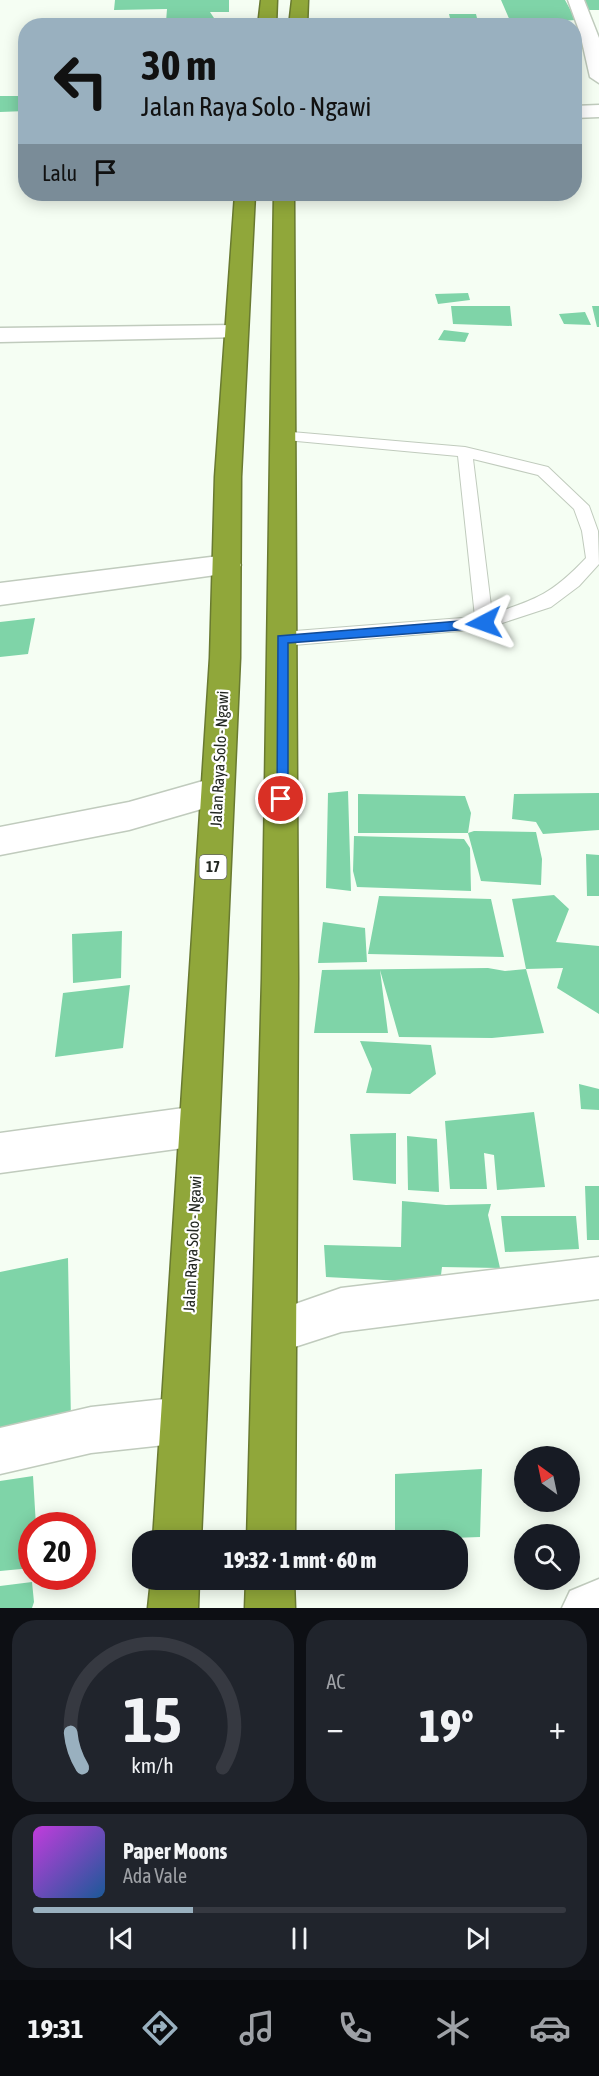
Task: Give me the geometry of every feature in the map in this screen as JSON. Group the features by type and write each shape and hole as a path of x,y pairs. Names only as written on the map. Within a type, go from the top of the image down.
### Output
{"highway":[{"path":"268,18 269,0"},
{"path":"299,18 300,0"},
{"name":"Jalan Raya Solo - Ngawi","path":"178,1530 217,791 235,332 244,201"},
{"path":"271,1530 276,1331 282,639 280,436 284,201"},
{"path":"173,1608 174,1590"},
{"path":"270,1590 270,1608"}],"street":[{"path":"576,0 594,33 599,77"},
{"path":"582,112 599,111"},
{"path":"0,335 235,332"},
{"path":"0,594 227,564"},
{"path":"0,841 129,816 217,791"},
{"path":"0,1153 198,1126"},
{"path":"276,1331 341,1310 599,1278"},
{"path":"0,1451 91,1430 183,1420"},
{"path":"587,1608 599,1604"}],"lane":[{"path":"280,436 465,452 543,471 581,506 590,531 594,559 573,582 544,603 484,623 282,639"},
{"path":"465,452 484,623"}],"building":[{"path":"115,0 229,0 229,12 210,12 214,18 166,18 167,9 114,10"},
{"path":"501,0 565,0 575,18 509,18"},
{"path":"584,0 599,0 599,10 588,10"},
{"path":"449,14 476,14 477,18 450,18"},
{"path":"0,96 18,96 18,111 0,112"},
{"path":"468,293 470,300 438,304 435,294"},
{"path":"451,306 510,306 512,326 453,324"},
{"path":"592,306 599,306 599,327 597,327"},
{"path":"585,312 591,325 564,324 559,314"},
{"path":"444,330 469,333 465,342 438,340"},
{"path":"35,618 28,654 0,657 0,622"},
{"path":"348,791 351,891 326,888 328,793"},
{"path":"599,793 599,830 543,834 536,822 512,819 514,794"},
{"path":"358,794 465,796 471,813 468,833 358,833"},
{"path":"474,831 536,832 542,859 541,885 481,881 468,833"},
{"path":"354,836 464,839 470,848 471,891 357,887 353,871"},
{"path":"586,854 599,855 599,896 587,896"},
{"path":"554,895 569,909 556,942 599,946 599,1014 557,988 563,968 526,969 512,899"},
{"path":"379,896 491,899 504,957 368,954"},
{"path":"323,922 365,928 367,962 318,963"},
{"path":"122,931 121,978 73,983 72,934"},
{"path":"488,968 505,971 526,969 544,1033 492,1038 399,1037 380,970 388,1033 314,1033 322,970"},
{"path":"130,985 123,1048 55,1057 63,993"},
{"path":"360,1041 431,1045 436,1074 410,1094 366,1093 372,1069"},
{"path":"579,1084 599,1089 599,1110 581,1109"},
{"path":"534,1112 545,1187 497,1190 494,1155 484,1153 487,1189 450,1189 445,1121"},
{"path":"396,1133 396,1184 353,1180 350,1134"},
{"path":"407,1136 437,1139 439,1192 408,1190"},
{"path":"585,1186 599,1186 599,1240 587,1240"},
{"path":"402,1201 446,1205 491,1204 488,1215 500,1268 442,1267 440,1283 326,1277 324,1245 401,1247"},
{"path":"501,1216 576,1216 579,1249 505,1252"},
{"path":"68,1258 71,1422 0,1431 0,1272"},
{"path":"482,1469 480,1537 468,1537 468,1530 395,1530 395,1474"},
{"path":"33,1476 35,1512 18,1512 18,1569 0,1571 0,1481"},
{"path":"18,1584 18,1590 33,1590 32,1608 0,1608 0,1586"}],"route":[{"path":"281,799 282,639 484,623"}]}
